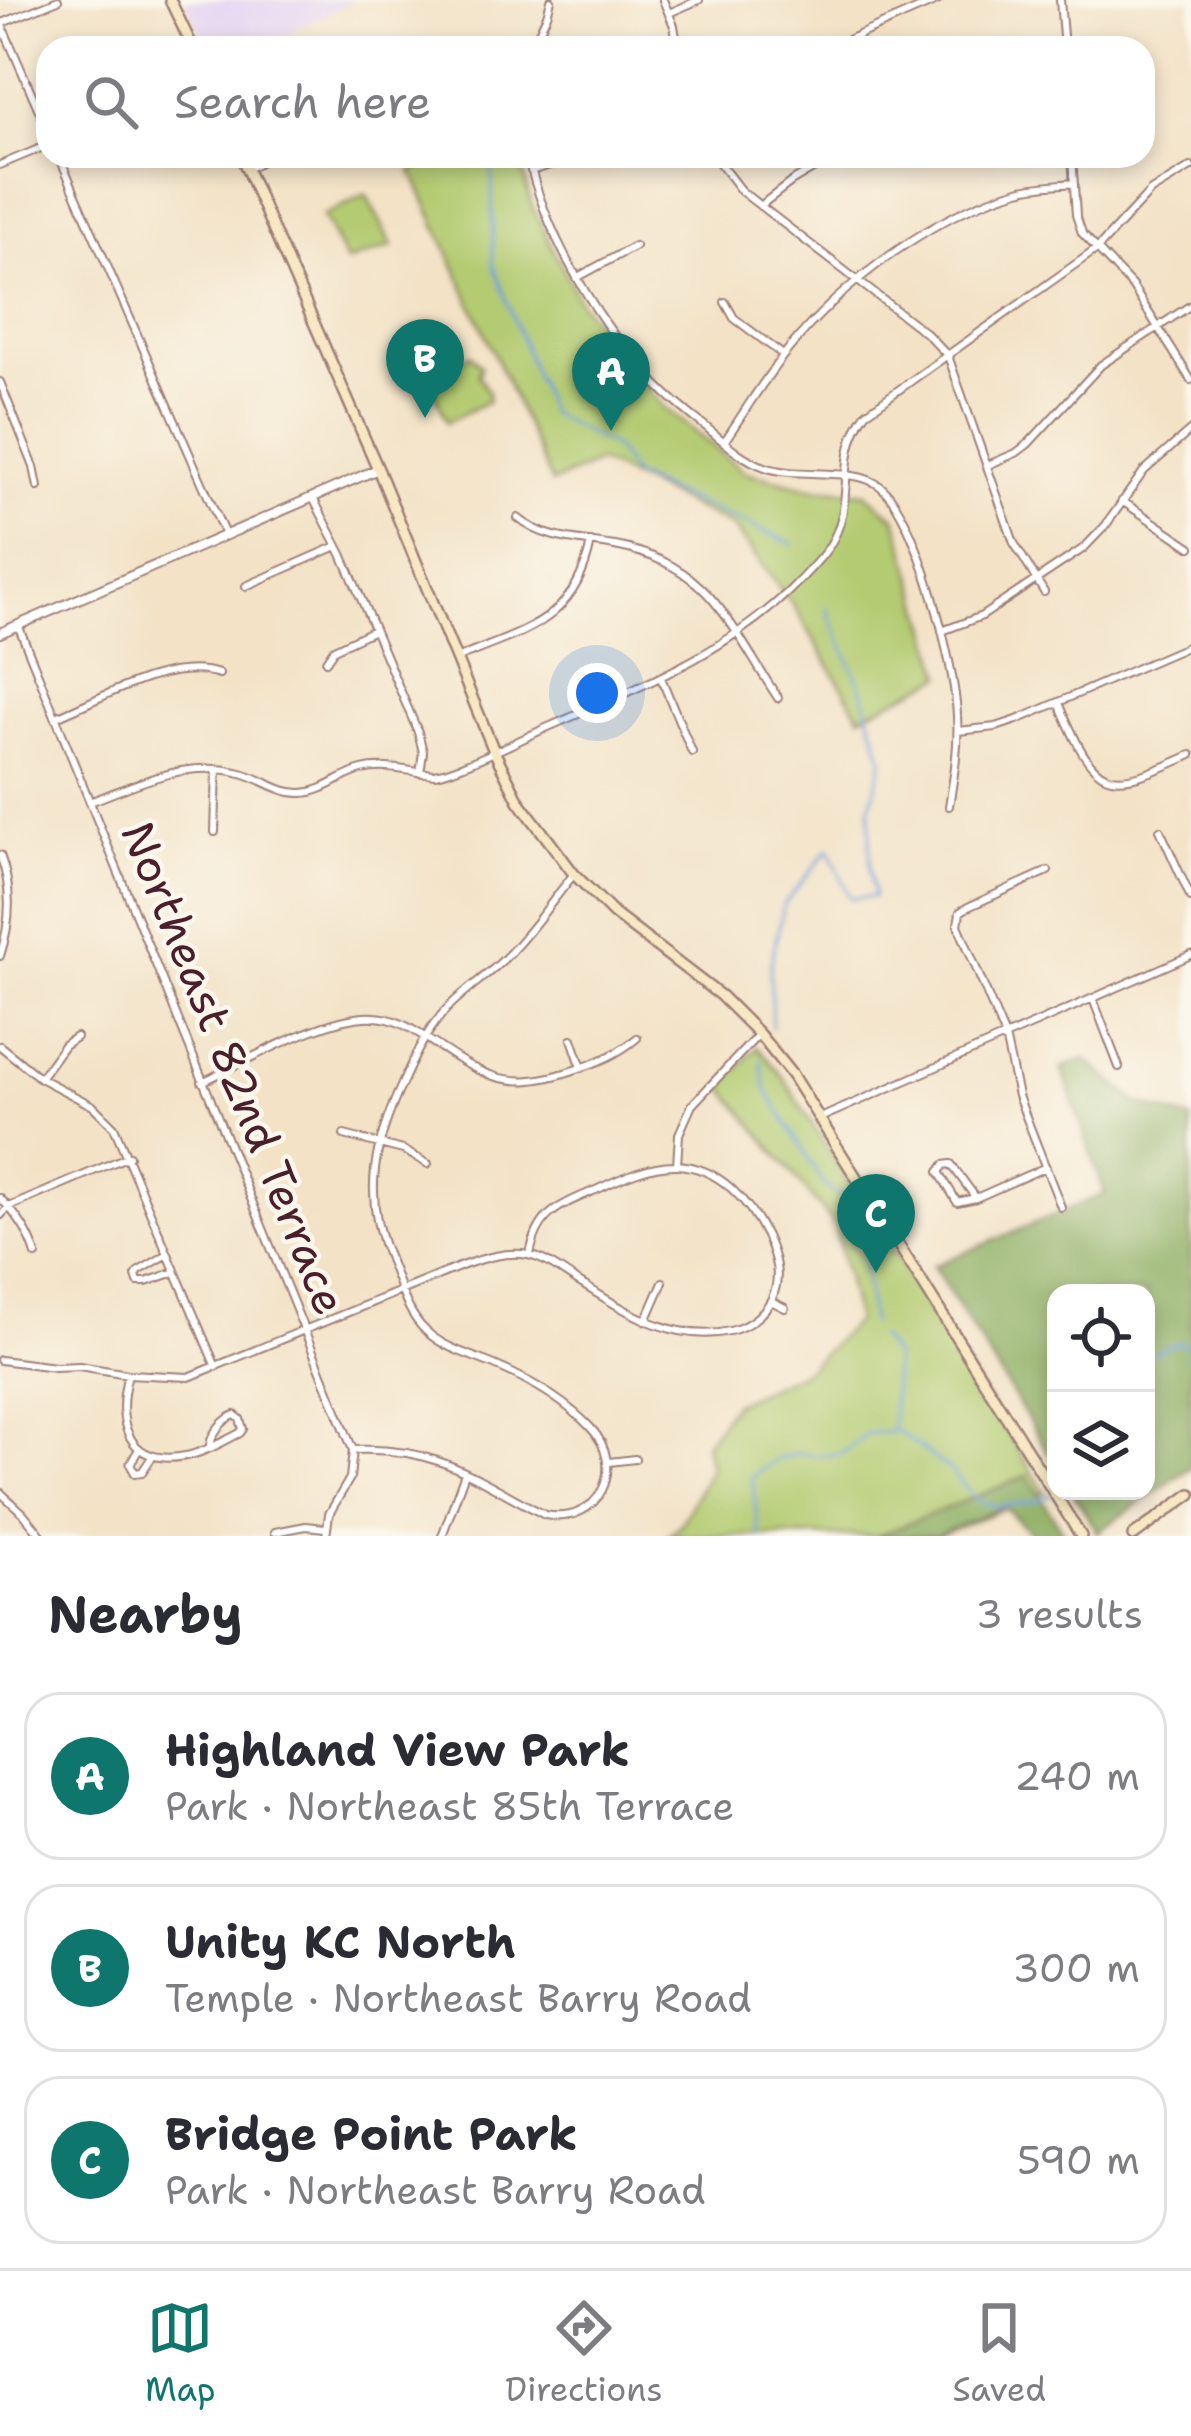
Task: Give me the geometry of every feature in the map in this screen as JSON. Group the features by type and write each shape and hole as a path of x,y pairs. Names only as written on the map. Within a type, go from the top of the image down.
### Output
{"main road":[{"path":"170,0 187,36"},
{"path":"247,169 519,801 574,874 614,914 721,996 793,1075 1081,1536"},
{"path":"1133,1536 1191,1494"}],"street":[{"path":"36,104 0,23 58,0"},
{"path":"537,36 550,0"},
{"path":"663,0 675,36"},
{"path":"669,13 699,0"},
{"path":"858,36 940,0"},
{"path":"1060,0 1063,36"},
{"path":"0,165 36,150"},
{"path":"90,802 171,771 243,773 300,793 364,769 444,772 661,678 776,604 830,545 841,519 852,435 866,413 1097,249 1151,191 1191,167"},
{"path":"64,168 225,535"},
{"path":"530,168 578,277 656,385 724,442 766,467 871,480 896,502 912,533 954,676 958,731 950,806"},
{"path":"531,171 541,168"},
{"path":"724,168 760,206 927,334 948,356 1014,543 1043,592"},
{"path":"760,206 815,168"},
{"path":"1073,168 1080,228 1132,286 1191,380"},
{"path":"724,442 783,355 857,280 925,232 992,200 1033,187 1074,183"},
{"path":"578,277 635,246"},
{"path":"725,302 734,318 783,355"},
{"path":"988,466 1028,444 1085,379 1112,357 1191,304"},
{"path":"0,382 38,487"},
{"path":"942,631 982,616 1096,538 1152,461 1191,430"},
{"path":"0,633 378,469"},
{"path":"313,498 422,743 420,773"},
{"path":"1122,501 1191,547"},
{"path":"518,518 539,533 648,554 693,578 778,698"},
{"path":"456,659 554,614 578,584 591,542"},
{"path":"246,586 337,546"},
{"name":"Northeast 82nd Terrace","path":"18,625 353,1450"},
{"path":"326,661 334,649 374,630"},
{"path":"958,731 996,727 1059,704 1191,645"},
{"path":"56,717 175,670 219,674"},
{"path":"661,678 692,752"},
{"path":"1059,704 1083,757 1108,777 1145,776 1191,755"},
{"path":"214,832 217,769"},
{"path":"1160,830 1191,898"},
{"path":"0,855 9,907 0,956"},
{"path":"1048,871 968,907 958,916 958,926 1005,1037 1013,1083 1061,1207"},
{"path":"274,1532 306,1526 326,1532 329,1514 350,1478 353,1450 383,1449 435,1459 544,1515 567,1516 587,1507 601,1492 609,1462 589,1426 510,1372 445,1345 422,1329 377,1226 374,1196 378,1144 425,1037 454,1002 505,958 574,874"},
{"path":"818,1119 1189,956 1190,946"},
{"path":"1093,999 1118,1067"},
{"path":"202,1082 328,1023 350,1018 402,1022 484,1074 509,1082 549,1078 582,1068 619,1053 637,1038"},
{"path":"677,1165 679,1134 692,1105 759,1034"},
{"path":"40,1078 76,1036"},
{"path":"572,1039 582,1068"},
{"path":"0,1046 40,1078 102,1113 120,1137 216,1367"},
{"path":"344,1135 403,1150 428,1165"},
{"path":"0,1216 9,1207 128,1156"},
{"path":"976,1198 951,1164 944,1165 939,1172 957,1202 976,1198 1046,1167"},
{"path":"0,1360 182,1378 496,1256 530,1255 646,1321 682,1332 718,1333 746,1325 771,1301 777,1280 775,1259 742,1197 722,1181 677,1165 634,1173 559,1206 539,1224 530,1255"},
{"path":"0,1198 33,1244 36,1256"},
{"path":"168,1254 139,1271 138,1282 175,1272"},
{"path":"646,1321 663,1282"},
{"path":"771,1301 785,1308"},
{"path":"128,1374 122,1412 127,1431 140,1449 152,1457 188,1456 240,1433 240,1419 229,1417 210,1445"},
{"path":"140,1449 130,1464 135,1473 142,1472 152,1457"},
{"path":"609,1462 635,1460"},
{"path":"442,1536 465,1473"},
{"path":"0,1492 42,1536"}],"shaded area":[{"path":"185,0 354,0 283,36 201,36"}],"green space":[{"path":"521,168 532,206 579,301 663,407 745,472 810,488 864,492 896,518 943,676 860,716 794,606 732,526 599,462 552,483 412,171"},
{"path":"366,195 393,246 346,262 323,216"},
{"path":"471,355 481,366 478,375 488,401 447,422 429,379 435,369"},
{"path":"757,1047 782,1076 1045,1492 937,1536 667,1536 681,1524 710,1469 705,1444 734,1403 806,1370 856,1321 835,1226 722,1086"},
{"path":"1085,1059 1138,1103 1191,1120 1191,1467 1155,1492 1155,1284 1047,1284 1047,1450 933,1266 1105,1194 1062,1068"},
{"path":"1027,1476 1066,1536 1034,1536 1004,1507 935,1536 877,1536"},
{"path":"1078,1500 1144,1500 1098,1532"}],"waterway":[{"path":"492,168 493,264 549,413 615,448 634,477 794,544"},
{"path":"772,1027 770,967 784,904 829,849 850,898 874,897 870,808 883,759 860,684 826,607"},
{"path":"761,1061 766,1089 824,1185 858,1209 871,1323"},
{"path":"879,1337 894,1357 892,1432"},
{"path":"1155,1353 1186,1343 1191,1361"},
{"path":"759,1536 752,1477 773,1461 798,1453 843,1453 869,1433 899,1432 951,1471 975,1499 997,1507 1047,1496"}],"place":[{"name":"Unity KC North","path":"425,418"},
{"name":"Highland View Park","path":"611,431"},
{"name":"Bridge Point Park","path":"876,1273"}]}
